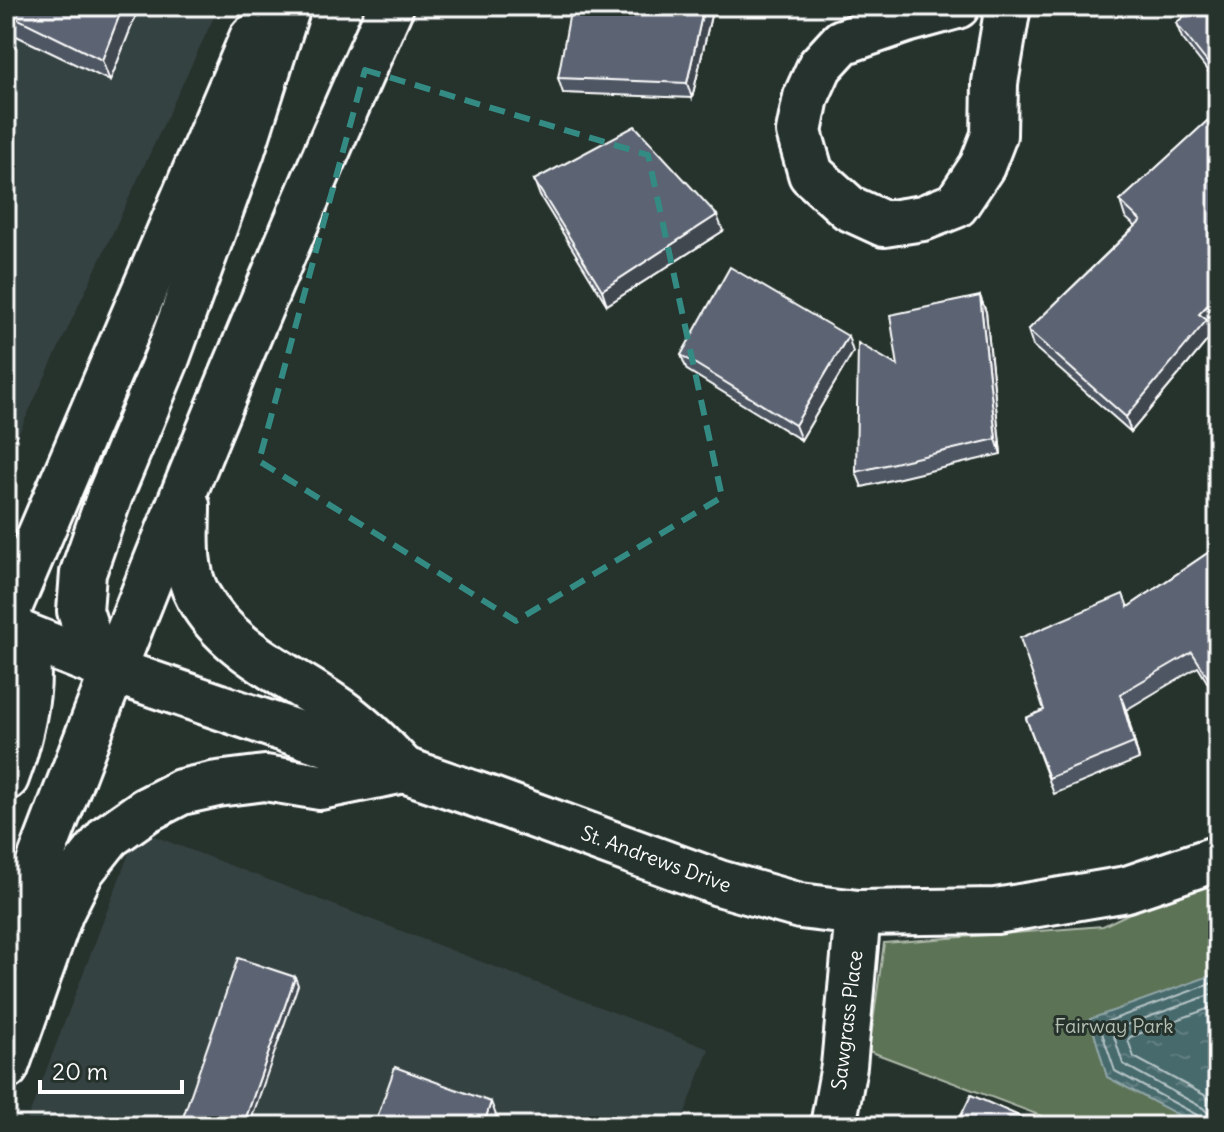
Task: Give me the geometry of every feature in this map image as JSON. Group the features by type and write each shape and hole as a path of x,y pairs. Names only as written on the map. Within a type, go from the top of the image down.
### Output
{"main road":[{"path":"6,615 265,6"},
{"path":"112,670 88,635 80,611 83,573 110,495 167,358 242,151 288,6"},
{"path":"6,951 112,670 262,303 391,6"},
{"path":"957,6 842,42 820,66 806,97 799,132 811,174 849,208 884,224 923,218 956,205 982,166 994,135 995,83 1008,6"},
{"path":"187,486 187,559 197,594 215,619 239,644 264,663 332,705 371,734 404,770"},
{"path":"6,629 18,639 26,656 27,689 17,748 6,778"},
{"name":"St. Andrews Drive","path":"6,629 112,670 719,883 800,906 858,913 1011,908 1127,889 1218,858"},
{"path":"6,1067 61,912 82,870 109,836 146,810 181,792 265,778 320,787 404,770"},
{"name":"Sawgrass Place","path":"833,1126 844,1066 858,913"}],"highlighted area":[{"path":"365,70 648,155 722,497 516,621 259,461"}],"shaded area":[{"path":"6,6 219,6 6,460"},
{"path":"138,830 709,1049 680,1126 25,1126"}],"green space":[{"name":"Fairway Park","path":"1218,871 1218,1126 1068,1126 869,1051 884,943 1103,926"}],"water":[{"path":"1218,973 1218,1126 1199,1126 1107,1077 1090,1019"}],"building":[{"path":"6,6 123,6 102,60 6,13"},
{"path":"571,6 704,6 687,83 558,78"},
{"path":"1196,6 1218,6 1218,76 1176,23"},
{"path":"1218,111 1218,294 1199,314 1207,320 1126,417 1028,330 1141,221 1120,201"},
{"path":"635,126 717,215 602,290 534,180"},
{"path":"730,267 848,336 795,425 681,355"},
{"path":"980,296 996,439 856,472 858,343 898,366 890,315"},
{"path":"1218,546 1218,693 1192,652 1120,694 1134,743 1049,778 1026,718 1044,710 1020,638 1123,594 1128,607"},
{"path":"238,958 295,977 243,1126 180,1126"},
{"path":"395,1067 491,1102 483,1126 374,1126"},
{"path":"971,1095 1042,1126 956,1126"}]}
